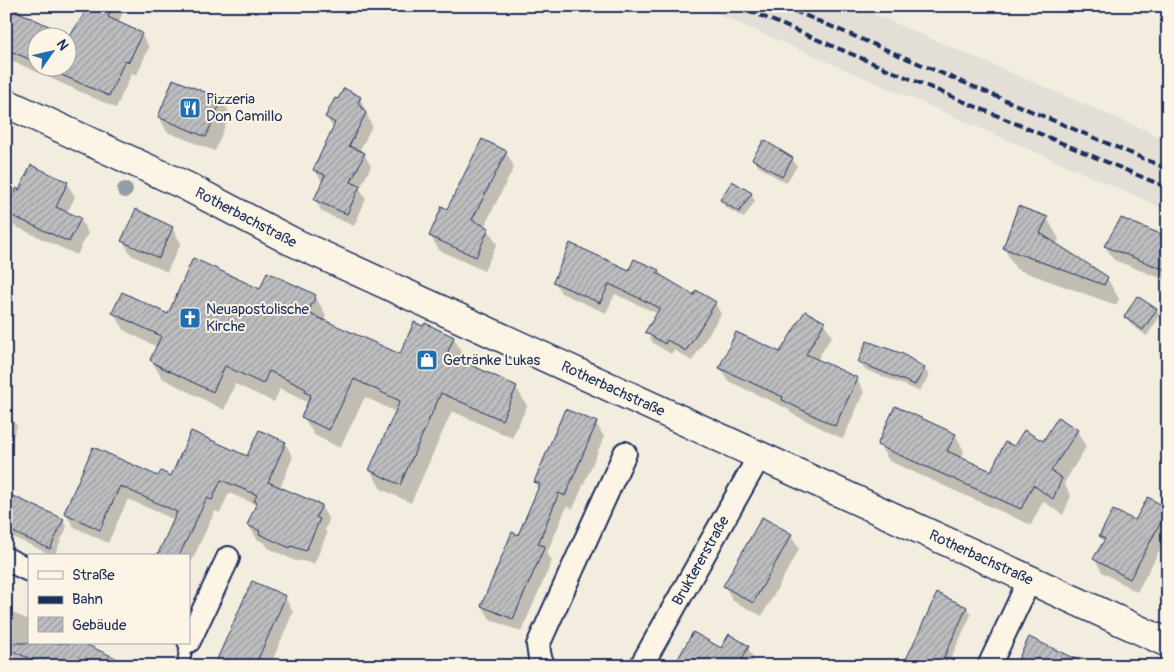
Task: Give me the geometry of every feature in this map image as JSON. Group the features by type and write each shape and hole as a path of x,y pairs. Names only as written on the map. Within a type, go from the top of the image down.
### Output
{"street":[{"name":"Rotherbachstraße","path":"6,103 186,186 300,245 1168,642"},
{"path":"544,666 540,658 538,645 625,453"},
{"name":"Bruktererstraße","path":"641,666 760,455"},
{"path":"190,636 228,558"},
{"path":"6,559 28,570"},
{"path":"989,666 1030,579"}],"shaded area":[{"path":"699,6 855,6 1168,140 1168,210"}],"building":[{"path":"6,6 53,28 28,28 28,59 6,49"},
{"path":"89,6 113,6 108,17 142,33 129,62 125,60 109,96 68,78 78,78 78,28 75,28"},
{"name":"Pizzeria Don Camillo","path":"173,79 222,99 206,137 158,117"},
{"path":"344,88 361,97 358,103 366,113 349,146 365,153 351,182 360,186 347,214 314,200 325,175 313,170 335,123 325,117 335,98 338,99"},
{"path":"482,139 507,151 472,220 489,228 476,257 429,236 442,206 447,209"},
{"path":"764,140 793,158 782,177 752,159"},
{"path":"31,165 68,182 56,207 81,218 69,242 6,213 17,188 19,190"},
{"path":"732,181 752,193 739,212 720,200"},
{"path":"1018,206 1048,217 1040,233 1108,277 1104,285 1003,248"},
{"path":"136,209 173,227 159,258 121,241"},
{"path":"1121,218 1168,237 1168,271 1104,246"},
{"path":"570,243 629,270 634,259 659,270 657,273 694,295 696,290 716,302 686,351 667,340 665,344 645,332 660,308 609,284 600,303 553,282"},
{"path":"193,258 260,289 267,272 306,290 316,295 308,313 400,354 414,322 423,326 425,323 454,337 447,354 517,386 502,420 441,393 400,485 369,470 400,401 354,379 329,430 301,417 311,395 304,392 306,389 269,371 263,384 225,366 213,392 159,366 150,360 161,336 112,313 122,292 168,314"},
{"path":"1137,296 1157,309 1143,330 1124,317"},
{"path":"805,311 825,322 806,354 858,378 835,426 782,400 783,397 719,368 736,332 780,352"},
{"path":"867,341 903,354 925,368 915,385 858,362"},
{"path":"895,406 956,434 947,451 991,471 1005,442 1014,446 1024,430 1043,441 1058,417 1078,430 1051,471 1062,478 1053,499 1033,485 1021,509 877,445"},
{"path":"565,409 597,422 565,496 559,493 538,544 545,546 513,619 481,606 512,532 518,535 540,484 534,482"},
{"path":"259,430 286,442 268,482 322,505 316,517 320,519 306,551 291,546 290,548 259,534 260,531 247,525 257,502 254,501 257,495 221,480 212,500 207,498 180,554 158,554 177,512 120,486 100,530 64,513 93,447 158,476 161,471 171,476 191,431 247,456"},
{"path":"6,493 64,519 50,549 6,529"},
{"path":"1148,497 1168,509 1130,579 1093,559 1105,539 1099,536 1113,510 1135,520"},
{"path":"762,517 792,534 753,603 723,586"},
{"path":"252,581 286,596 255,666 214,666"},
{"path":"937,593 967,607 940,666 903,666"},
{"path":"693,632 721,648 729,634 749,646 742,659 754,666 674,666"},
{"path":"1029,637 1090,666 1015,666"},
{"path":"6,643 85,644 133,666 46,666 6,648"}],"railway":[{"path":"738,6 1168,188"},
{"path":"783,6 1168,169"}],"place":[{"name":"Pizzeria Don Camillo","path":"190,108"},
{"name":"Neuapostolische Kirche","path":"190,318"},
{"name":"Getränke Lukas","path":"427,360"}]}
